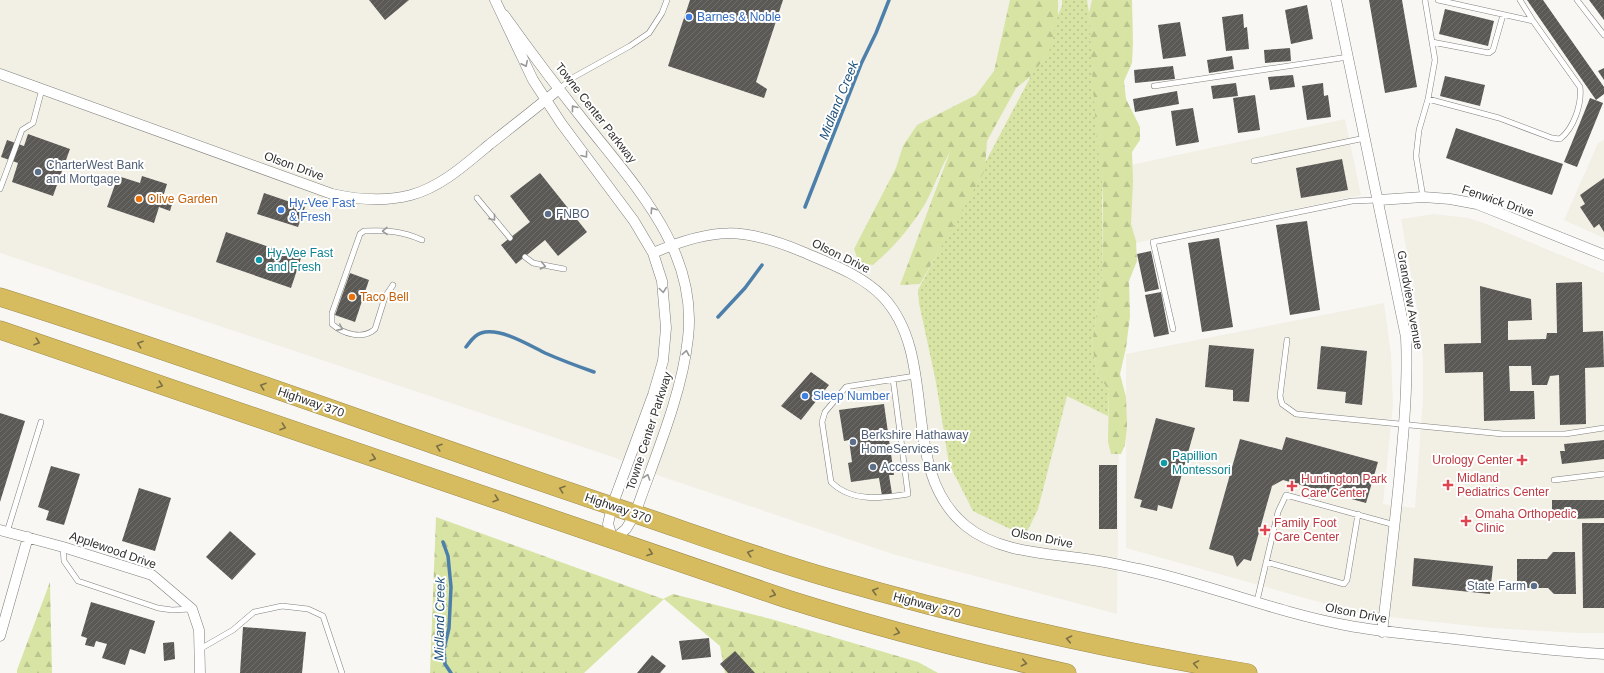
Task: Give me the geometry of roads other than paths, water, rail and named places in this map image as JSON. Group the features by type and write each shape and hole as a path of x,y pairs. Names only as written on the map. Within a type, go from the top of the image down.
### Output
{"highway":[{"name":"Highway 370","path":"0,297 635,514 830,578 974,617 1111,648 1248,673"},
{"path":"0,330 613,540 855,621 996,657 1067,673"}],"street":[{"name":"Towne Center Parkway","path":"496,0 527,68 545,100 634,221 653,252 664,295 666,328 665,348 653,395 612,506 608,524 613,540 626,529 635,514 677,391 688,337 689,315 685,279 673,244 646,199 559,89 504,16"},
{"name":"Grandview Avenue","path":"1336,0 1379,200 1406,337 1408,376 1395,525 1382,632"},
{"name":"Olson Drive","path":"0,74 332,194 380,200 411,195 438,183 451,175 559,89"},
{"name":"Fenwick Drive","path":"1379,200 1423,197 1450,198 1477,204 1604,255"},
{"name":"Olson Drive","path":"653,252 673,244 712,234 746,233 780,242 840,268 873,288 893,309 906,334 915,376 928,458 932,474 944,501 968,527 993,540 1011,546 1094,560 1149,572 1344,625 1382,632 1604,654"},
{"name":"Applewood Drive","path":"4,531 63,547 152,575 192,609"},
{"path":"0,636 28,537"},
{"path":"192,609 199,630 200,673"}],"lane":[{"path":"559,89 592,66 630,46 649,33 662,13 667,0"},
{"path":"1423,197 1416,156 1419,130 1428,99 1435,60 1425,0"},
{"path":"1438,0 1503,16 1533,21"},
{"path":"1428,99 1499,118 1552,138 1560,139 1568,133 1582,99 1580,87 1533,21 1520,0"},
{"path":"1577,0 1604,35"},
{"path":"1432,42 1489,53 1493,50 1503,16"},
{"path":"1154,86 1348,57"},
{"path":"0,189 22,130 33,123 42,90"},
{"path":"1254,161 1366,138"},
{"path":"477,198 510,238"},
{"path":"1173,329 1153,242 1352,201 1379,200"},
{"path":"393,285 385,297 375,329 371,332 357,335 336,328 332,324 332,313 360,234 364,231 391,230 407,233 422,240"},
{"path":"525,257 533,263 564,269"},
{"path":"1287,340 1280,396 1282,404 1288,410 1306,416 1503,434 1565,434 1604,428"},
{"path":"893,379 908,494 872,499 836,487 832,482 822,422 823,417 846,387 893,379 915,376"},
{"path":"4,531 42,422"},
{"path":"1554,480 1604,474"},
{"path":"1257,601 1278,512 1286,495 1395,525"},
{"path":"1266,562 1344,584 1347,580 1358,514"},
{"path":"63,547 64,561 78,581 158,608 172,610 192,609"},
{"path":"200,649 233,630 254,612 282,606 308,609 323,616 342,673"}],"waterway":[{"name":"Midland Creek","path":"805,207 861,64 876,33 889,0"},
{"name":"Midland Creek","path":"718,317 745,288 762,265"},
{"name":"Midland Creek","path":"466,347 476,335 481,333 497,332 514,338 551,356 594,372"},
{"name":"Midland Creek","path":"443,542 448,556 451,587 449,628 444,649 445,664 451,673"}],"place":[{"name":"Barnes & Noble","path":"689,17"},
{"name":"CharterWest Bank and Mortgage","path":"38,172"},
{"name":"Olive Garden","path":"139,199"},
{"name":"Hy-Vee Fast & Fresh","path":"281,210"},
{"name":"FNBO","path":"548,214"},
{"name":"Hy-Vee Fast and Fresh","path":"259,260"},
{"name":"Taco Bell","path":"352,297"},
{"name":"Sleep Number","path":"805,396"},
{"name":"Berkshire Hathaway HomeServices","path":"853,442"},
{"name":"Urology Center","path":"1522,460"},
{"name":"Papillion Montessori","path":"1164,463"},
{"name":"Access Bank","path":"873,467"},
{"name":"Midland Pediatrics Center","path":"1448,485"},
{"name":"Huntington Park Care Center","path":"1292,486"},
{"name":"Omaha Orthopedic Clinic","path":"1466,521"},
{"name":"Family Foot Care Center","path":"1265,530"},
{"name":"State Farm","path":"1534,586"}]}
